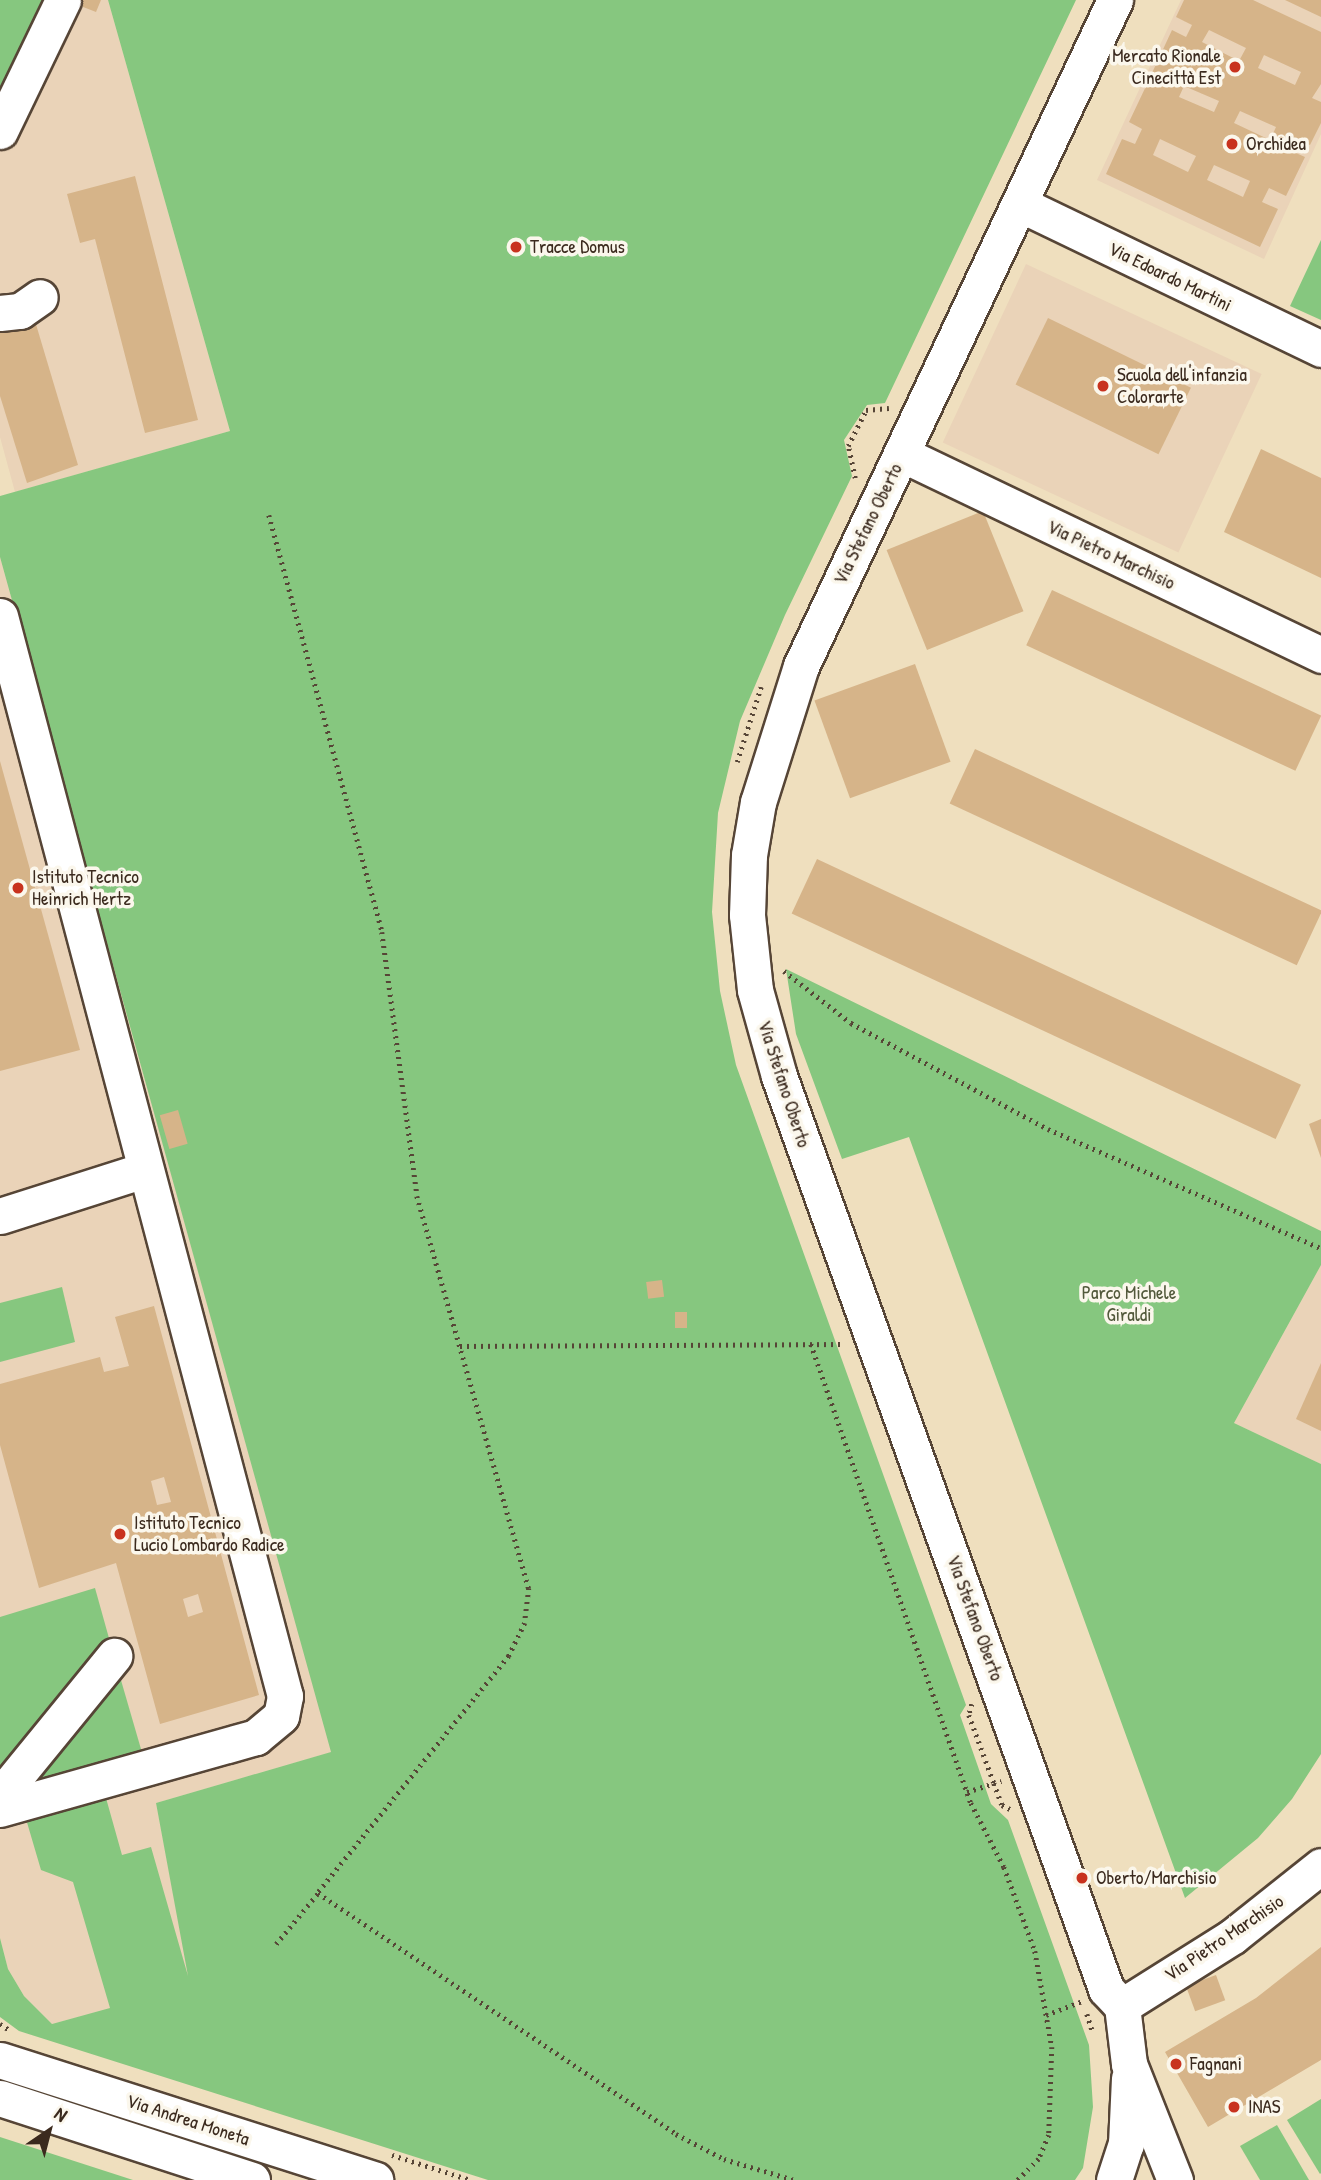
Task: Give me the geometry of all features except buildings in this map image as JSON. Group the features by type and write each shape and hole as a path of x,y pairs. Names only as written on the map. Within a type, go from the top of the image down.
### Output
{"street":[{"path":"0,131 63,0"},
{"name":"Via Stefano Oberto","path":"1115,0 809,646 776,735 749,855 749,940 755,990 772,1054 858,1348 1106,1989 1122,2006 1129,2064 1175,2180"},
{"name":"Via Edoardo Martini","path":"1020,204 1321,349"},
{"path":"0,313 20,311 40,297"},
{"name":"Via Pietro Marchisio","path":"902,454 1321,654"},
{"path":"0,616 144,1170 282,1676 284,1707 266,1731 239,1743 0,1810"},
{"path":"0,1216 144,1170"},
{"path":"0,1796 114,1656"},
{"name":"Via Pietro Marchisio","path":"1122,2006 1233,1936 1321,1866"},
{"name":"Via Andrea Moneta","path":"0,2060 119,2126"},
{"path":"1114,2180 1126,2144 1129,2064"},
{"name":"Via Andrea Moneta","path":"0,2080 179,2146 311,2180"},
{"name":"Via Andrea Moneta","path":"0,2098 119,2126 179,2146 252,2180"},
{"name":"Via Andrea Moneta","path":"0,2113 119,2126"},
{"name":"Via Andrea Moneta","path":"179,2146 207,2180"},
{"name":"Via Andrea Moneta","path":"179,2146 375,2180"}],"path":[{"path":"850,488 856,476 848,446 866,410 890,408 894,399"},
{"path":"269,515 380,923 417,1196 524,1560 528,1612 509,1656 276,1944"},
{"path":"735,769 764,679"},
{"path":"749,940 851,1023 1048,1129 1321,1248"},
{"path":"842,1332 858,1348"},
{"path":"460,1346 811,1344 858,1348"},
{"path":"811,1344 967,1792 1027,1926 1052,2048 1049,2135 1039,2159 1018,2180"},
{"path":"972,1696 969,1715 1002,1805 1015,1816"},
{"path":"967,1792 1001,1781"},
{"path":"318,1893 676,2134 724,2159 794,2180"},
{"path":"1046,2015 1082,2001 1078,1989"}],"shaded area":[{"path":"77,0 108,0 230,431 15,492 0,437 0,149"},
{"name":"Mercato Rionale Cinecittà Est","path":"1181,0 1321,0 1321,134 1264,259 1097,180"},
{"path":"1026,264 1262,374 1178,552 943,443"},
{"path":"0,557 332,1752 156,1803 191,1987 52,2024 24,1996 8,1969 0,1938"},
{"path":"1321,1265 1321,1464 1234,1423"}],"green space":[{"path":"0,0 44,0 0,89"},
{"path":"108,0 1076,0 885,403 867,405 844,440 852,476 785,615 740,721 718,813 712,912 720,991 736,1065 966,1705 960,1715 991,1804 1008,1820 1089,2045 1093,2107 1083,2168 1075,2180 488,2180 19,2031 0,2017 0,1938 8,1969 24,1996 52,2024 110,2008 73,1882 41,1870 26,1819 106,1798 122,1855 151,1847 188,1976 156,1803 331,1752 0,557 0,496 230,431"},
{"path":"1321,240 1321,320 1290,306"},
{"name":"Parco Michele Giraldi","path":"786,969 1321,1231 1321,1265 1234,1423 1321,1464 1321,1754 1292,1799 1258,1838 1185,1898 909,1137 842,1159 796,1034"},
{"path":"62,1287 75,1342 0,1362 0,1303"},
{"path":"95,1588 112,1649 0,1787 0,1617"},
{"path":"116,1663 143,1756 13,1794"},
{"path":"1321,2099 1321,2173 1320,2174 1287,2120"},
{"path":"1277,2125 1309,2180 1260,2180 1240,2146"},
{"path":"0,2137 133,2180 0,2180"}],"place":[{"name":"Mercato Rionale Cinecittà Est","path":"1235,67"},
{"name":"Orchidea","path":"1232,144"},
{"name":"Tracce Domus","path":"516,247"},
{"name":"Scuola dell'infanzia Colorarte","path":"1103,386"},
{"name":"Istituto Tecnico Heinrich Hertz","path":"18,888"},
{"name":"Istituto Tecnico Lucio Lombardo Radice","path":"120,1534"},
{"name":"Oberto/Marchisio","path":"1082,1878"},
{"name":"Fagnani","path":"1176,2064"},
{"name":"INAS","path":"1234,2107"}]}
